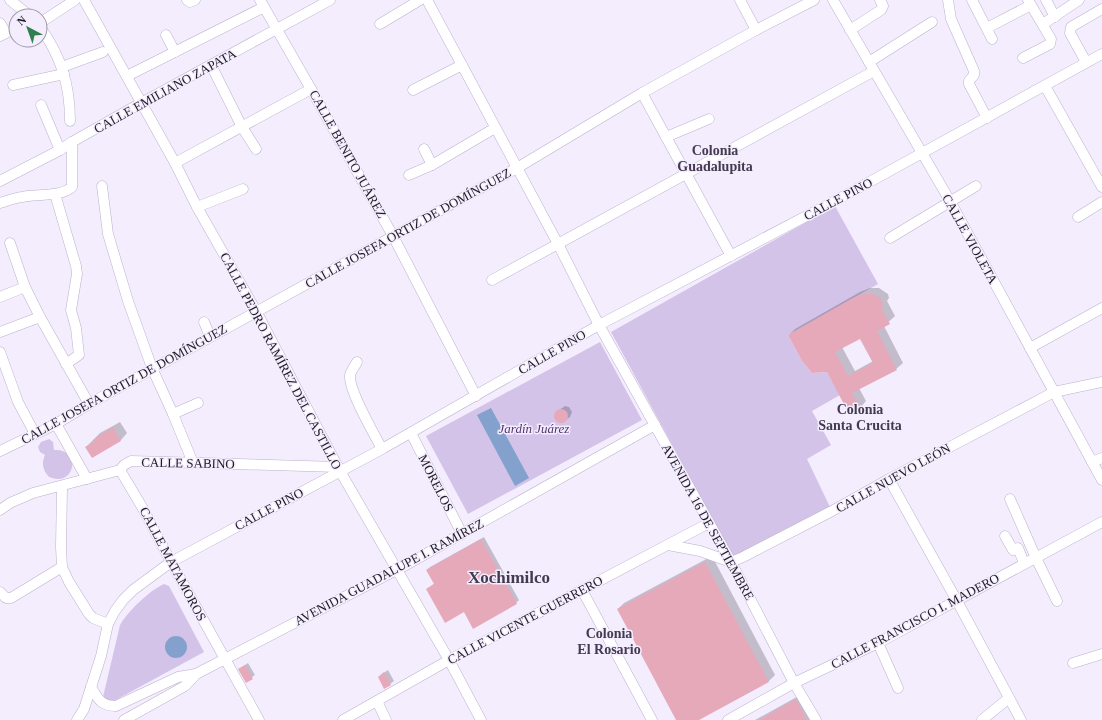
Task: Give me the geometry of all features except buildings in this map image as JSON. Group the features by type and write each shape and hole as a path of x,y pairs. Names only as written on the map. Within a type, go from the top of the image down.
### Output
{"street":[{"path":"10,0 20,8"},
{"path":"48,17 75,0"},
{"name":"CALLE PEDRO RAMÍREZ DEL CASTILLO","path":"84,0 175,163 197,207 256,311 339,469 449,660 481,720"},
{"path":"187,0 190,2 195,0"},
{"name":"CALLE EMILIANO ZAPATA","path":"0,182 328,0"},
{"path":"380,24 420,0"},
{"name":"AVENIDA 16 DE SEPTIEMBRE","path":"427,0 558,244 599,325 731,562 794,683 816,720"},
{"path":"740,0 756,30"},
{"name":"CALLE JOSEFA ORTIZ DE DOMÍNGUEZ","path":"0,451 56,424 152,368 517,168 642,93 814,0"},
{"name":"CALLE VIOLETA","path":"833,0 950,201 1102,480"},
{"path":"850,30 881,10 883,6 880,0"},
{"path":"948,0 951,19 974,71 974,75 968,81 987,118"},
{"path":"972,0 992,39"},
{"path":"1046,0 1055,17"},
{"path":"987,28 1030,2 1051,39 1050,44 1023,58"},
{"path":"1043,24 1079,2"},
{"path":"127,76 175,52 262,4"},
{"name":"CALLE BENITO JUÁREZ","path":"262,4 393,236 476,396"},
{"path":"1086,62 1070,33 1070,30 1071,27 1102,10"},
{"path":"492,280 686,173 871,67 932,22"},
{"path":"0,23 6,32 0,36"},
{"path":"166,35 175,52"},
{"path":"48,39 63,71 70,100 70,121"},
{"path":"13,85 63,71 103,52"},
{"name":"CALLE PINO","path":"77,720 84,709 101,656 108,624 115,612 123,600 133,590 171,562 339,469 382,449 411,433 599,325 731,256 987,118 1102,54"},
{"path":"211,65 242,127 256,149"},
{"path":"413,90 462,65"},
{"path":"1045,86 1102,187"},
{"path":"175,163 311,89"},
{"path":"642,93 731,256"},
{"path":"41,105 60,150"},
{"path":"666,137 709,119"},
{"path":"409,175 432,165 495,128"},
{"path":"0,203 21,197 54,194 68,191 72,187 72,142"},
{"path":"424,148 432,165"},
{"path":"102,186 108,234 128,301 152,368 193,463"},
{"path":"890,238 976,186"},
{"path":"197,207 243,189"},
{"path":"54,194 76,266 77,274 71,310 76,328 79,355 66,364"},
{"path":"1078,217 1102,202"},
{"path":"10,243 25,287 88,404"},
{"path":"0,297 25,287"},
{"path":"1030,348 1102,308"},
{"path":"0,332 40,317"},
{"path":"204,322 210,336"},
{"path":"0,352 18,402 35,434"},
{"path":"357,362 350,375 351,385 363,413 382,449"},
{"name":"CALLE NUEVO LEÓN","path":"731,562 743,558 1054,392 1102,382"},
{"path":"173,414 198,403"},
{"path":"56,424 87,480"},
{"name":"AVENIDA GUADALUPE I. RAMÍREZ","path":"124,720 136,716 185,686 196,674 462,534 655,425"},
{"name":"MORELOS","path":"411,433 462,534"},
{"path":"1092,462 1102,458"},
{"name":"CALLE SABINO","path":"0,510 10,503 33,493 62,487 120,470 124,465 131,461 339,469"},
{"name":"CALLE MATAMOROS","path":"120,470 142,507 224,659 259,720"},
{"path":"889,479 1021,720"},
{"path":"62,487 62,567 69,582 89,614 93,618 108,624"},
{"path":"1010,499 1057,601"},
{"name":"CALLE FRANCISCO I. MADERO","path":"728,720 794,683 878,643 1102,522"},
{"name":"CALLE VICENTE GUERRERO","path":"343,720 449,660 709,523"},
{"path":"1005,536 1013,550 1018,548 1024,563"},
{"path":"668,545 700,551 731,562"},
{"path":"0,592 6,598 11,598 62,567"},
{"path":"582,590 652,720"},
{"path":"878,643 898,688"},
{"path":"1073,663 1102,654"},
{"path":"91,687 98,699 103,704 108,706 116,706 178,677 196,674"},
{"path":"982,720 1009,698"},
{"path":"377,701 386,720"}],"green space":[{"path":"835,206 878,284 788,335 802,361 812,373 827,372 840,395 812,411 831,445 807,459 830,507 733,557 611,332"},
{"name":"Jardín Juárez","path":"600,342 642,420 468,514 426,436"},
{"path":"49,439 53,442 54,450 63,451 69,455 72,461 70,473 65,477 58,479 49,477 45,472 43,461 45,455 40,452 38,447 41,442"},
{"path":"164,584 169,586 204,652 112,702 108,702 103,697 120,625 139,602 152,591"}],"water":[{"path":"491,408 529,478 515,486 477,415"},
{"path":"176,636 184,639 187,647 184,655 176,658 168,655 165,647 168,639"}],"district":[{"name":"Colonia Guadalupita","path":"715,158"},
{"name":"Colonia Santa Crucita","path":"860,418"},
{"name":"Xochimilco","path":"509,577"},
{"name":"Colonia El Rosario","path":"609,642"}]}
